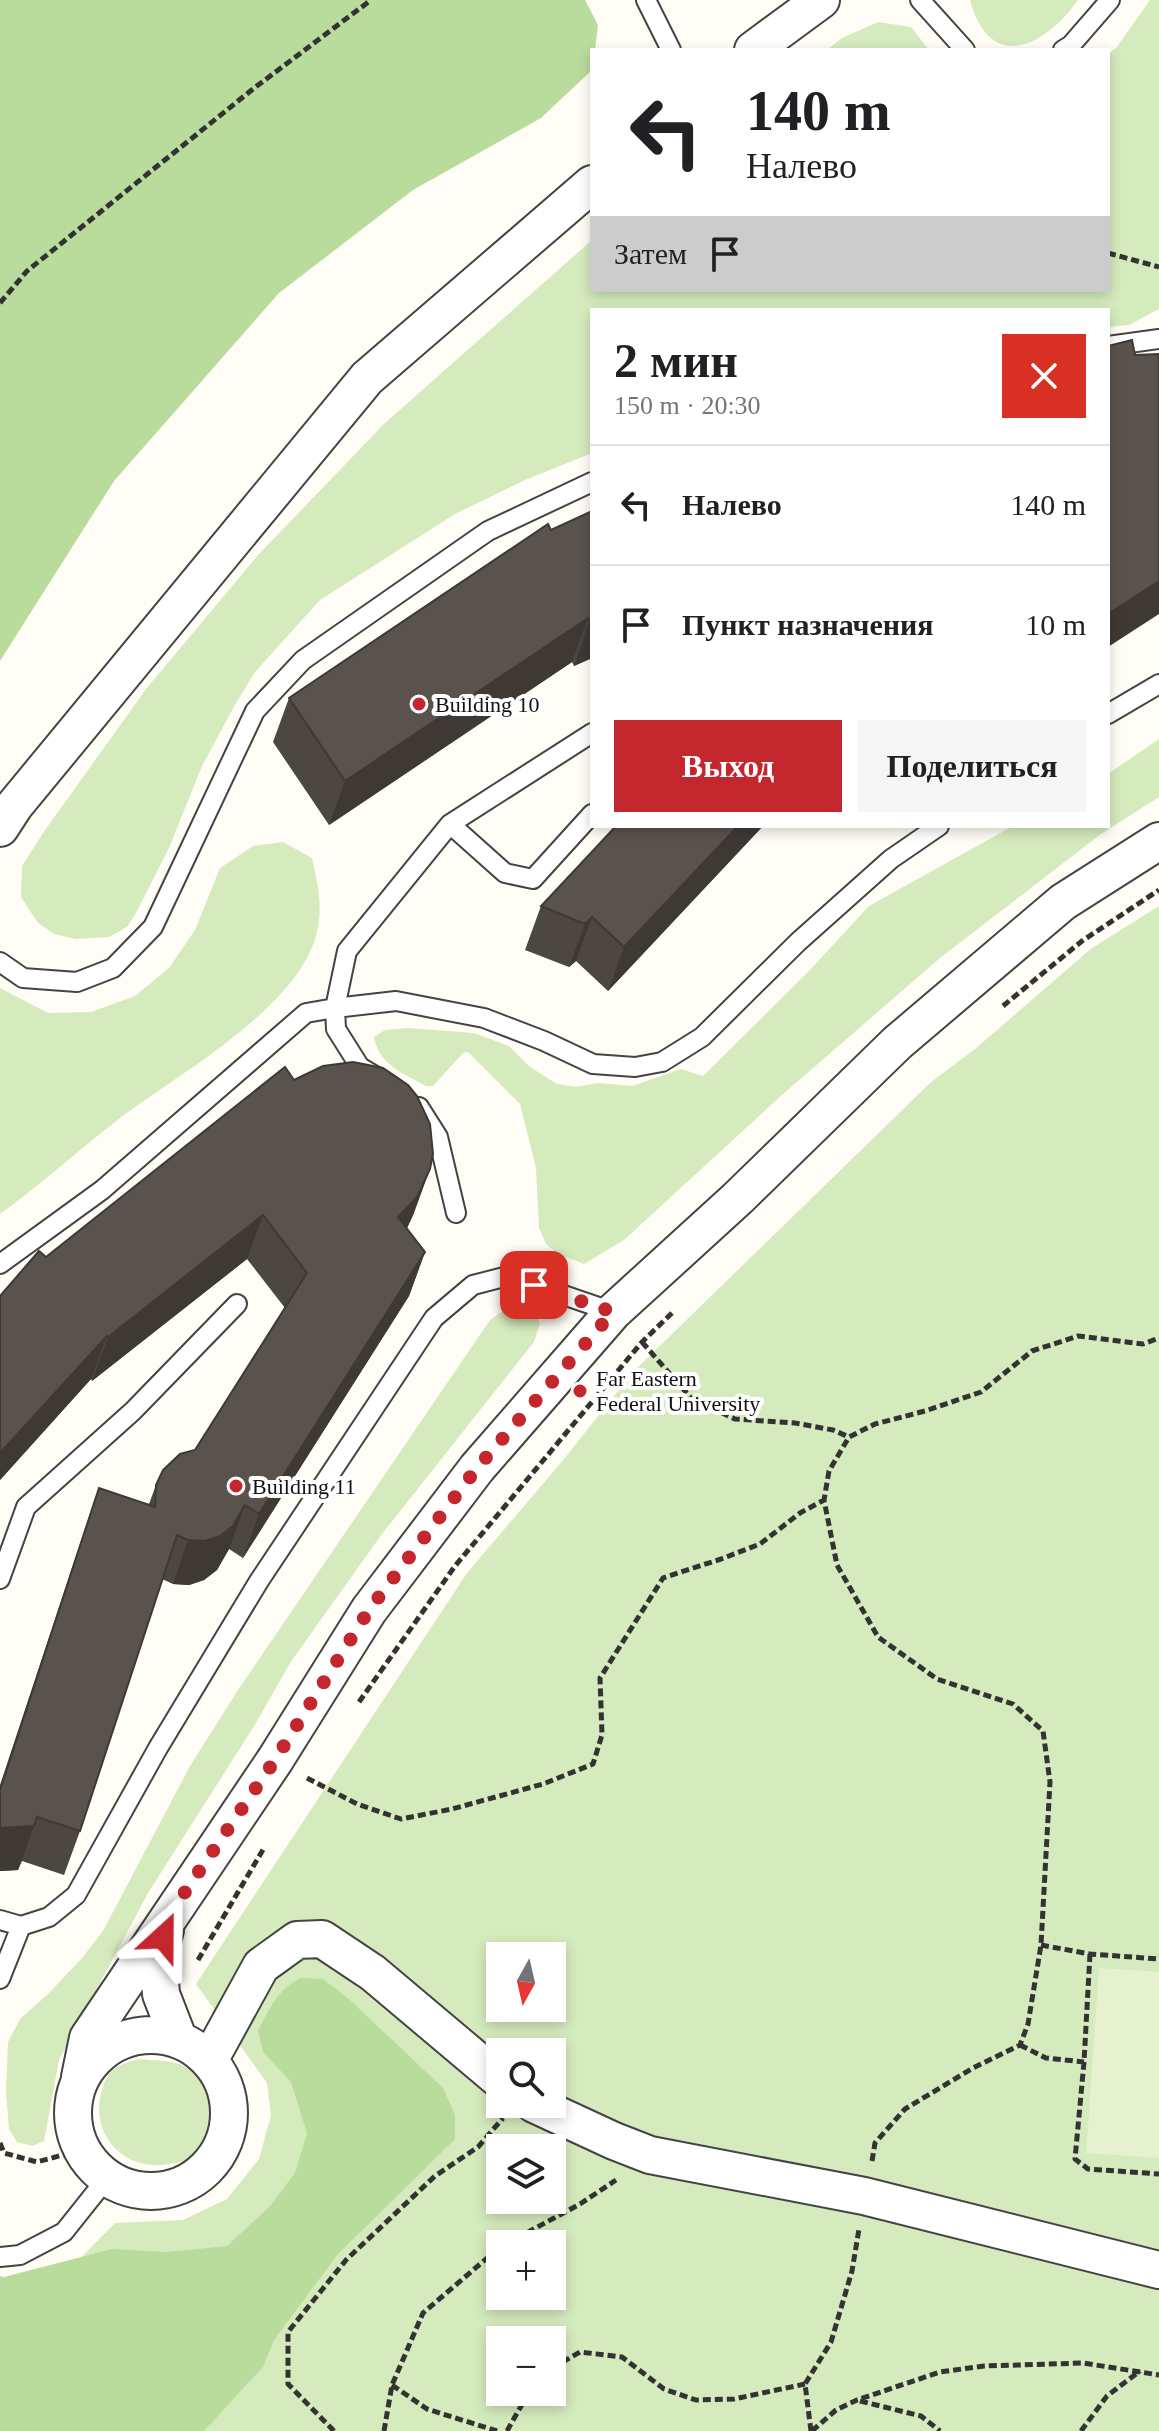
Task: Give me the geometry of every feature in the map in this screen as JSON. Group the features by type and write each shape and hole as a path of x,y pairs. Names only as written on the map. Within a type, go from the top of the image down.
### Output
{"street":[{"path":"756,48 821,0"},
{"path":"0,828 15,805 367,378 590,186"},
{"path":"168,1917 158,1957 161,1994 173,2025 210,2059 228,2093 228,2130 211,2165 180,2186 142,2191 107,2178 81,2150 72,2113 88,2038 168,1917 275,1760 369,1610 477,1468 613,1312 738,1198 909,1033 1063,902 1159,841"},
{"path":"210,2059 261,1966 297,1940 322,1939 373,1973 486,2076"},
{"path":"80,2077 105,2048 173,2025"},
{"path":"557,2118 650,2155 864,2196 1159,2270"}],"lane":[{"path":"920,0 963,48"},
{"path":"1066,48 1110,0"},
{"path":"651,3 670,48"},
{"path":"1110,346 1159,339"},
{"path":"0,962 23,978 77,982 113,968 153,927 255,711 303,660 488,531 590,483"},
{"path":"1110,713 1159,684"},
{"path":"456,1213 438,1137 417,1105 360,1067 336,1029 335,1008 347,951 450,824 590,734"},
{"path":"450,824 505,873 533,879 590,816"},
{"path":"0,1264 102,1190 306,1013 396,1001 484,1018 593,1064 635,1067 662,1062 702,1037 798,942 891,859 936,828"},
{"path":"0,1920 21,1926 49,1917 76,1895 158,1748 259,1581 434,1318 473,1285 508,1276 613,1312"},
{"path":"0,1536 26,1507 133,1411 237,1304"},
{"path":"0,1579 26,1507"},
{"path":"0,1979 21,1926"},
{"path":"0,2257 20,2255 64,2232 107,2178"}],"path":[{"path":"0,303 27,271 253,89 371,0"},
{"path":"1110,254 1159,267"},
{"path":"998,1010 1082,941 1159,890"},
{"path":"359,1703 455,1566 642,1342 676,1309"},
{"path":"811,2431 805,2384 831,2342 852,2271 875,2143 905,2109 973,2068 1020,2045 1028,2024 1041,1945 1050,1782 1043,1731 1013,1704 937,1679 878,1637 837,1565 824,1500 829,1471 849,1437 875,1424 981,1392 1032,1351 1078,1336 1143,1344 1159,1338"},
{"path":"642,1342 692,1399 735,1419 795,1423 833,1430 849,1437"},
{"path":"275,1760 357,1804 401,1819 452,1809 543,1784 593,1764 602,1735 600,1678 663,1578 760,1544 800,1513 824,1500"},
{"path":"299,1790 315,1765"},
{"path":"173,2025 268,1842"},
{"path":"1041,1945 1090,1954 1159,1959"},
{"path":"1090,1954 1075,2159 1088,2169 1159,2174"},
{"path":"1020,2045 1046,2058 1084,2062"},
{"path":"334,2431 288,2384 288,2332 346,2260 435,2176 478,2147 500,2118"},
{"path":"0,2143 4,2153 37,2162 81,2150"},
{"path":"532,2230 580,2204 630,2172 650,2155"},
{"path":"384,2431 392,2385 423,2313 486,2259"},
{"path":"566,2360 580,2352 622,2357 664,2389 696,2400 734,2399 805,2384"},
{"path":"811,2431 836,2410 857,2400 940,2372 984,2366 1083,2363 1159,2375"},
{"path":"1081,2431 1107,2396 1141,2371"},
{"path":"392,2385 427,2409 497,2431"},
{"path":"857,2400 921,2416 940,2431"},
{"path":"507,2431 521,2406"}],"green space":[{"path":"0,0 585,0 598,25 595,48 590,48 590,72 541,118 413,190 279,293 114,481 0,661"},
{"path":"970,0 1078,0 1065,17 1035,40 1004,45 991,38 979,23"},
{"path":"1150,0 1159,0 1159,309 1129,325 1110,327 1110,308 590,308 590,454 525,480 455,514 320,600 255,672 236,703 202,766 169,848 127,927 109,937 76,939 54,934 38,923 21,897 22,866 146,689 258,555 385,423 590,242 590,292 1110,292 1110,52"},
{"path":"878,22 911,27 927,48 830,48 842,38"},
{"path":"1159,739 1159,797 1101,834 940,958 782,1095 624,1240 584,1264 558,1254 546,1244 539,1228 536,1168 520,1104 468,1052 463,1053 433,1086 426,1086 393,1067 377,1047 374,1037 385,1030 408,1028 474,1033 509,1046 530,1067 557,1084 576,1087 598,1083 632,1086 681,1069 703,1076 809,971 869,906 1009,828 1110,828 1110,773"},
{"path":"283,842 312,858 319,892 320,913 316,936 299,972 256,1019 124,1115 0,1214 0,988 48,1013 91,1012 135,996 169,968 195,930 220,868 253,846"},
{"path":"1159,906 1159,2431 104,2431 48,2291 115,2223 183,2220 227,2199 259,2159 271,2115 267,2083 196,1984 467,1573 634,1371 931,1082 975,1049 1092,948"},
{"path":"521,1309 534,1312 540,1323 534,1342 382,1534 290,1663 256,1723 148,1893 59,2060 44,2141 32,2146 17,2142 9,2129 6,2092 8,2042 20,2019 82,1958 103,1931 190,1766 238,1690 490,1320 503,1311"},
{"path":"1099,1968 1159,1972 1159,2158 1086,2153"},
{"path":"300,1978 323,1979 350,2000 443,2088 455,2115 455,2139 338,2254 274,2340 263,2367 204,2431 0,2431 0,2276 112,2249 167,2252 227,2246 270,2206 295,2173 307,2133 291,2082 263,2052 258,2031 280,1994"},
{"path":"139,2059 182,2065 197,2076 204,2087 211,2111 210,2124 200,2148 184,2161 161,2165 133,2161 112,2145 105,2134 99,2108 106,2079 117,2067"}],"building":[{"path":"1132,340 1135,355 1159,354 1159,581 1110,613 1110,346"},
{"name":"Building 10","path":"590,512 590,622 588,618 345,781 289,698 548,524 551,530"},
{"path":"614,828 736,828 624,947 592,917 585,924 541,906"},
{"name":"Building 11","path":"353,1062 383,1068 408,1085 417,1096 430,1124 433,1154 430,1169 417,1197 398,1217 425,1252 259,1514 245,1505 233,1526 220,1536 205,1541 188,1540 177,1535 80,1831 37,1817 34,1826 0,1828 0,1790 99,1488 155,1507 156,1485 163,1470 180,1454 195,1450 307,1273 263,1215 107,1336 0,1453 0,1296 39,1251 46,1257 285,1067 294,1080 323,1066"}],"place":[{"name":"Building 10","path":"419,704"},
{"name":"Far Eastern Federal University","path":"580,1391"},
{"name":"Building 11","path":"236,1486"}],"route":[{"path":"163,1937 168,1917 275,1760 369,1610 477,1468 613,1312 534,1285"}]}
